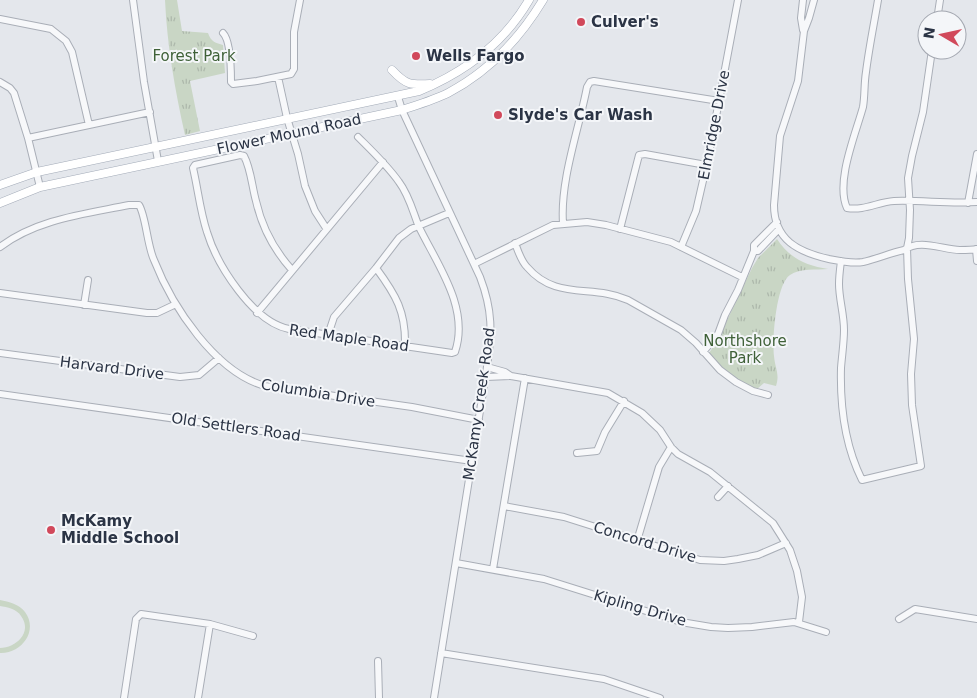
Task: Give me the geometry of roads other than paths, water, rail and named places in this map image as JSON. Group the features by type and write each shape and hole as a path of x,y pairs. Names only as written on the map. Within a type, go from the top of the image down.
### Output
{"main road":[{"name":"Flower Mound Road","path":"0,185 37,172 287,118 398,97 419,91 469,65 488,50 510,27 529,0"},
{"name":"Flower Mound Road","path":"0,203 40,187 402,110 448,93 474,77 496,58 521,32 542,0"},
{"path":"488,50 496,58"},
{"path":"392,70 400,79 412,85 437,83"}],"street":[{"path":"133,0 144,82 158,161"},
{"path":"223,32 226,34 228,43 231,82 233,84 278,77 293,72 293,43 300,0"},
{"name":"Elmridge Drive","path":"681,247 696,211 738,0"},
{"path":"803,0 801,18 804,31"},
{"path":"814,0 804,31 798,81 780,136 774,205 774,215 778,225 790,243 802,252 841,261 862,262 920,245 960,250 976,249 977,261"},
{"path":"873,0 878,0 866,74 865,92 845,170 843,190 844,200 848,208 868,207 880,202 977,202"},
{"path":"0,19 51,29 66,40 72,52 89,125"},
{"path":"841,261 839,284 844,332 842,364 843,399 846,434 851,456 862,480 921,466 912,405 914,339 908,279 907,248 910,224 908,178 923,112 931,60"},
{"path":"278,77 287,118 310,200 326,228"},
{"path":"563,223 562,212 565,188 587,87 590,83 594,81 719,101"},
{"path":"0,82 5,83 14,93 40,187"},
{"name":"McKamy Creek Road","path":"398,97 402,110 484,287 492,330 434,698"},
{"path":"28,138 150,112"},
{"path":"358,137 383,162 400,184 408,198 419,226"},
{"path":"620,229 639,156 645,154 706,165"},
{"path":"968,203 977,154"},
{"name":"Red Maple Road","path":"292,270 274,246 264,227 244,156 240,155 197,164 193,168 202,217 210,241 225,270 244,298 257,312 269,322 282,328 455,352 458,337 458,317 442,273 419,226"},
{"path":"257,312 383,162"},
{"name":"Columbia Drive","path":"0,247 14,237 40,226 129,205 139,205 154,260 176,304 199,336 219,358 246,378 265,386 412,407 479,420"},
{"path":"328,335 334,317 399,238 411,229 449,213"},
{"path":"474,264 553,225 587,222 649,235 681,247 742,277"},
{"path":"703,352 718,334 754,251 754,246 778,225"},
{"path":"515,243 527,267 546,283 567,291 598,292 620,296 628,300 680,330 696,343 720,370 736,382 753,391 768,395"},
{"path":"376,268 392,292 404,317 405,346"},
{"path":"84,304 88,280"},
{"path":"0,293 153,313 176,304"},
{"name":"Harvard Drive","path":"0,353 180,377 199,375 219,358"},
{"path":"487,367 511,376"},
{"path":"486,377 511,376 608,393 642,413 660,430 678,454 710,472 773,523 793,557 801,586 799,622"},
{"path":"493,569 525,378"},
{"name":"Old Settlers Road","path":"0,394 472,461"},
{"path":"577,452 597,451 605,432 624,401"},
{"path":"637,541 659,467 671,447"},
{"path":"718,497 728,486"},
{"name":"Concord Drive","path":"504,506 564,516 700,560 724,561 758,555 786,543"},
{"name":"Kipling Drive","path":"456,563 544,579 681,622 728,628 799,622 826,632"},
{"path":"899,619 915,609 977,619"},
{"path":"124,698 136,619 141,614 210,624 253,636"},
{"path":"198,698 210,624"},
{"path":"441,653 604,679 660,698"},
{"path":"378,661 379,698"}],"place":[{"name":"Culver's","path":"581,22"},
{"name":"Wells Fargo","path":"416,56"},
{"name":"Slyde's Car Wash","path":"498,115"},
{"name":"McKamy Middle School","path":"51,530"}],"park label":[{"name":"Forest Park","path":"194,56"},
{"name":"Northshore Park","path":"745,350"}]}
